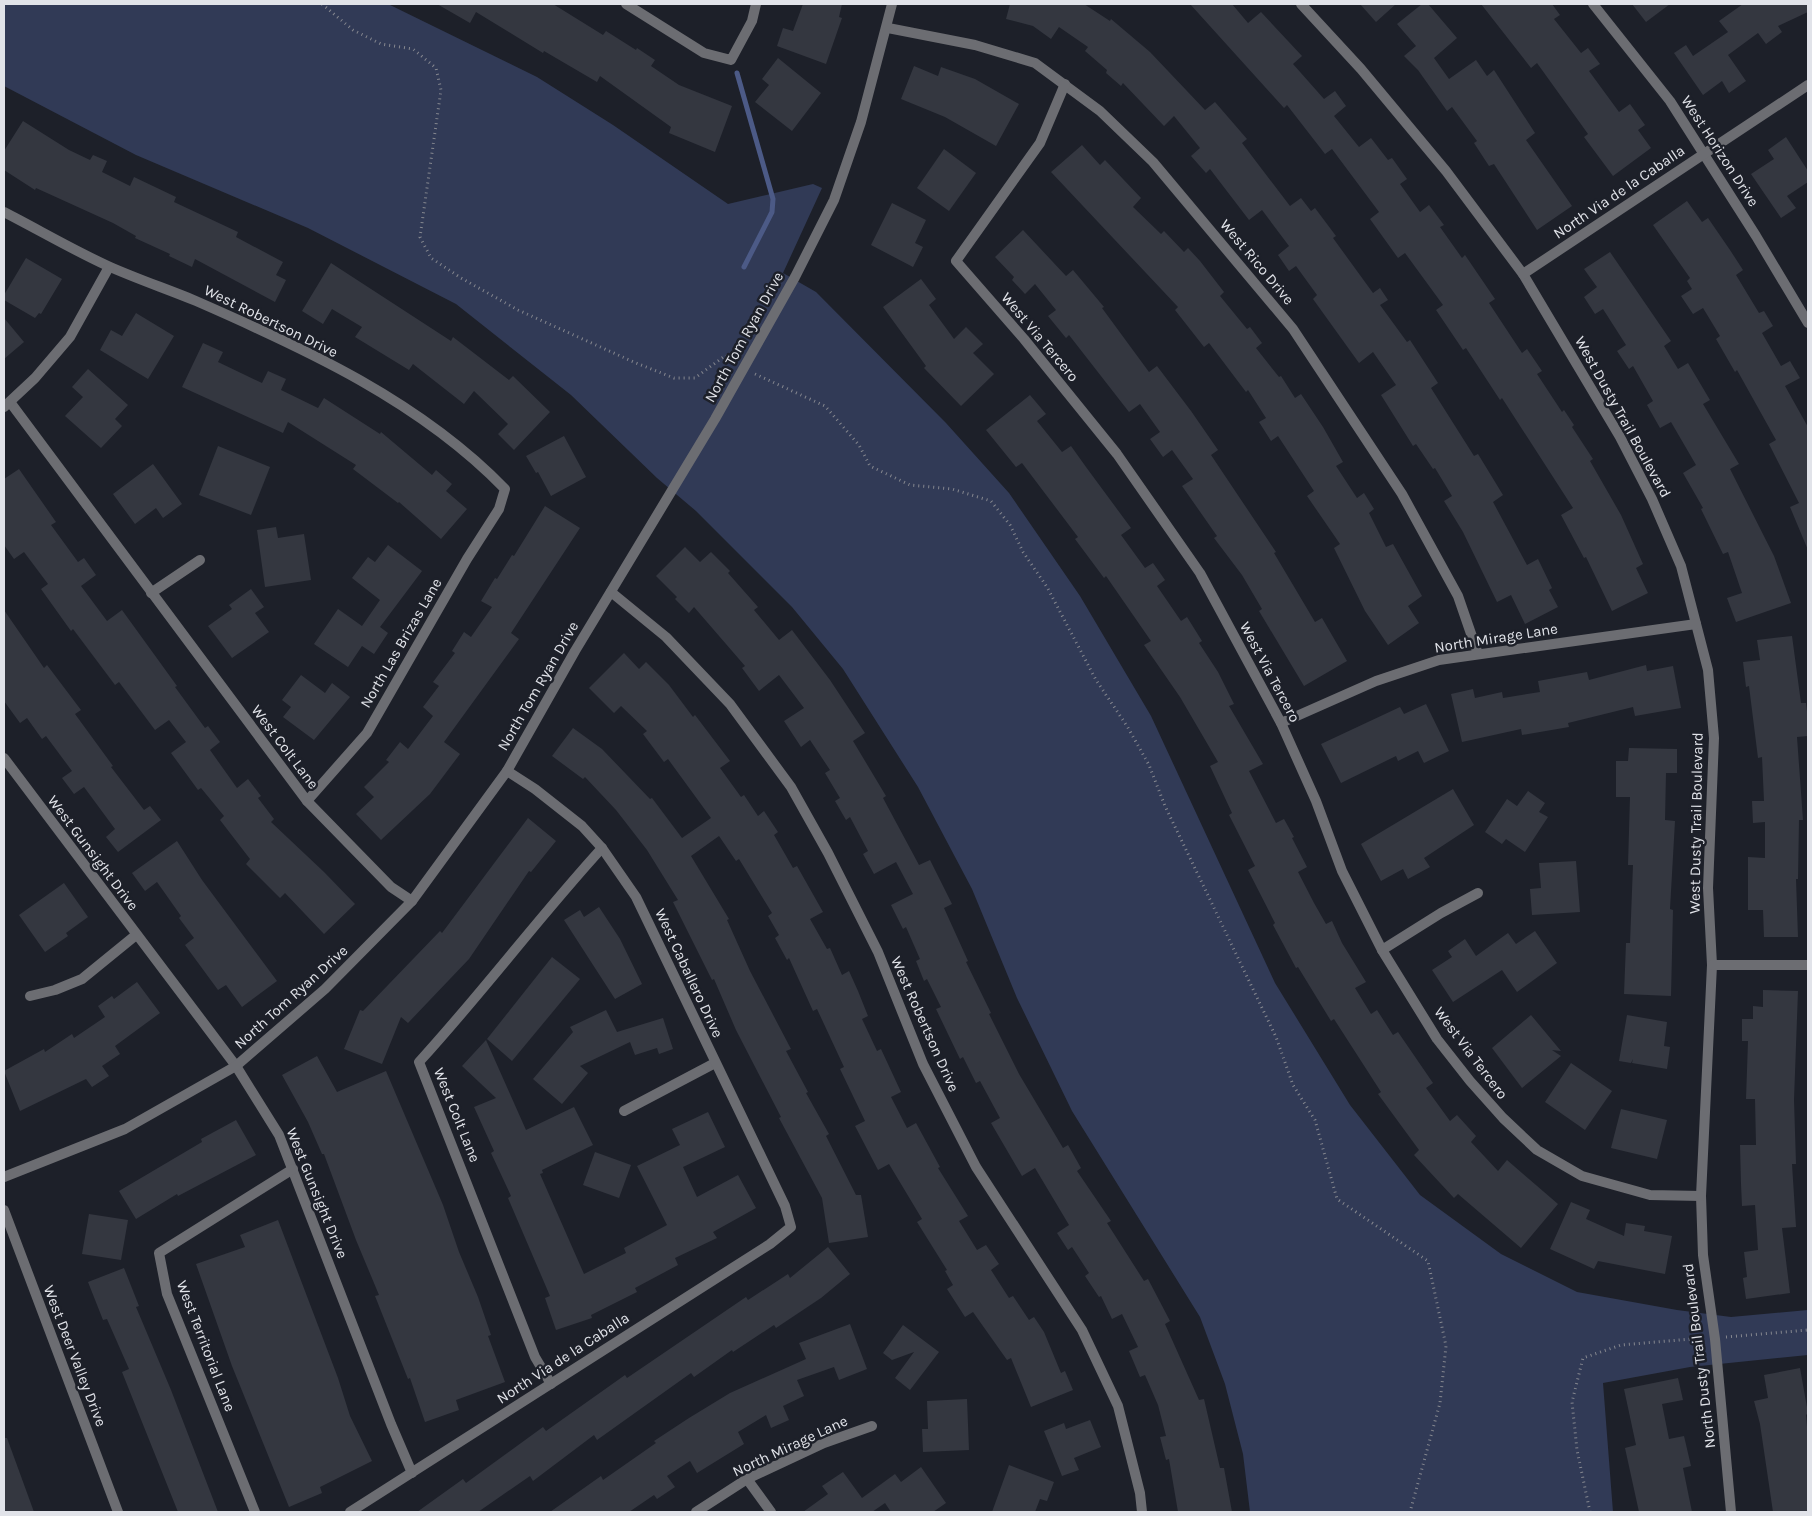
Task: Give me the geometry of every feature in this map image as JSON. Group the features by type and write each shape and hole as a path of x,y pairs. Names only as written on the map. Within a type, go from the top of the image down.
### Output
{"street":[{"path":"626,4 704,53 731,60 752,20 756,4"},
{"name":"North Tom Ryan Drive","path":"4,1177 125,1129 236,1066 325,989 412,901 507,771 610,592 744,368 795,277 834,200 861,122 888,28 892,4"},
{"name":"West Dusty Trail Boulevard","path":"1301,4 1361,69 1446,171 1523,274 1605,411 1652,498 1681,566 1708,670 1714,738 1708,888 1712,965 1701,1196"},
{"name":"West Horizon Drive","path":"1593,4 1670,100 1808,323"},
{"name":"West Rico Drive","path":"888,28 975,45 1035,63 1100,111 1153,162 1292,329 1402,494 1458,596 1478,654"},
{"name":"West Via Tercero","path":"1065,84 1040,143 956,261 1024,339 1118,454 1200,573 1281,723 1316,801 1342,871 1382,950 1438,1039 1470,1081 1502,1118 1537,1150 1582,1176 1650,1195 1701,1196"},
{"name":"North Via de la Caballa","path":"1523,274 1808,85"},
{"name":"West Robertson Drive","path":"4,212 109,266 196,301 300,348 398,402 486,469 505,489"},
{"path":"7,404 35,378 70,337 109,266"},
{"name":"West Colt Lane","path":"7,404 307,801 391,887 412,901"},
{"name":"North Las Brizas Lane","path":"307,801 367,733 467,559 499,509 505,489"},
{"path":"151,593 200,560"},
{"name":"West Robertson Drive","path":"610,592 666,637 730,704 790,787 828,853 878,952 923,1064 976,1167 1082,1330 1118,1406 1140,1493 1142,1512"},
{"name":"North Mirage Lane","path":"1281,723 1376,681 1439,660 1696,624"},
{"name":"West Gunsight Drive","path":"4,758 236,1066 279,1135 391,1424 412,1473"},
{"name":"West Caballero Drive","path":"507,771 535,789 582,826 602,848 636,897 785,1206 791,1227"},
{"name":"West Colt Lane","path":"551,1384 534,1357 419,1062 484,989 547,908 602,848"},
{"path":"1382,950 1441,912 1478,892"},
{"path":"30,996 55,990 82,979 136,935"},
{"path":"1712,965 1808,964"},
{"path":"624,1111 715,1063"},
{"name":"West Territorial Lane","path":"255,1512 167,1294 158,1253 293,1169"},
{"name":"North Dusty Trail Boulevard","path":"1701,1196 1703,1255 1715,1339 1731,1512"},
{"name":"West Deer Valley Drive","path":"4,1210 118,1512"},
{"name":"North Via de la Caballa","path":"350,1512 770,1244 791,1227"},
{"name":"North Mirage Lane","path":"696,1512 747,1479 824,1443 872,1426"},
{"path":"747,1479 771,1512"}],"path":[{"path":"322,4 353,30 381,44 413,48 436,68 440,90 420,237 431,258 518,310 636,364 674,378 695,378 726,356 744,368 825,406 858,445 870,466 910,485 952,489 991,501 1010,524 1023,552 1047,587 1096,680 1128,726 1149,765 1165,806 1276,1037 1293,1085 1315,1120 1337,1199 1428,1261 1446,1346 1440,1403 1410,1512"},
{"path":"1590,1512 1577,1450 1572,1402 1583,1358 1621,1344 1715,1339 1808,1330"}],"shaded area":[{"path":"4,4 388,4 537,77 613,125 728,204 813,184 822,188 783,273 816,292 946,423 1009,493 1080,596 1151,716 1275,983 1350,1105 1420,1195 1501,1254 1577,1292 1677,1310 1731,1317 1808,1310 1808,1355 1690,1367 1603,1383 1613,1512 1250,1512 1243,1454 1225,1384 1200,1317 1072,1111 1017,998 972,889 918,787 843,669 792,607 696,511 657,478 571,395 456,304 308,228 136,155 4,86"}],"building":[{"path":"437,4 553,4 603,35 606,31 655,60 651,66 679,85 732,106 715,152 669,133 671,127 600,76 597,82 544,51 543,53 476,12 470,23"},
{"path":"803,4 842,4 839,17 842,18 826,64 777,46 783,28 793,31"},
{"path":"1010,4 1084,4 1110,21 1111,19 1150,52 1205,110 1215,102 1247,139 1242,143 1290,206 1301,198 1311,211 1315,208 1336,236 1333,238 1373,293 1380,288 1388,300 1380,305 1407,342 1410,340 1438,383 1431,388 1474,456 1478,454 1503,495 1493,502 1527,565 1538,559 1552,588 1549,590 1558,607 1525,624 1511,595 1497,602 1463,532 1444,501 1452,496 1435,468 1433,469 1416,444 1413,446 1381,395 1396,385 1373,352 1359,363 1313,299 1317,295 1296,266 1289,271 1278,255 1289,246 1262,210 1249,220 1210,169 1206,173 1191,156 1200,148 1174,116 1164,126 1123,83 1121,86 1106,73 1107,70 1085,51 1088,47 1059,27 1051,39 1033,26 1006,19"},
{"path":"1190,4 1232,4 1248,23 1261,12 1302,56 1293,64 1324,99 1335,91 1346,106 1334,116 1359,147 1371,138 1388,160 1392,158 1407,179 1400,184 1420,212 1429,205 1444,225 1440,227 1462,258 1465,255 1495,299 1489,303 1522,353 1527,349 1542,371 1537,374 1562,412 1564,410 1574,425 1572,427 1593,459 1590,461 1621,515 1643,564 1636,568 1648,593 1612,611 1586,557 1584,558 1561,515 1573,508 1502,398 1500,400 1466,348 1463,350 1436,310 1443,305 1405,253 1398,258 1370,219 1379,212 1332,149 1325,154 1287,105 1284,108"},
{"path":"1360,4 1396,4 1376,22"},
{"path":"1422,4 1428,4 1457,38 1434,58 1449,79 1476,60 1487,76 1494,70 1535,133 1526,140 1572,206 1537,230 1494,164 1489,166 1474,143 1477,141 1452,107 1447,111 1418,70 1404,56 1416,46 1397,24"},
{"path":"1481,4 1552,4 1560,15 1554,19 1581,53 1588,48 1600,64 1589,71 1619,112 1630,104 1645,125 1638,130 1651,148 1613,176 1584,137 1588,134 1537,63 1531,68"},
{"path":"1632,4 1670,4 1646,22"},
{"path":"1743,4 1808,4 1808,12 1778,26 1782,32 1766,44 1758,33 1728,55 1746,81 1729,93 1722,81 1703,95 1674,53 1686,45 1693,56 1728,32 1719,21"},
{"path":"778,58 821,93 792,131 755,102 769,85 762,79"},
{"path":"914,66 938,76 941,67 975,79 1019,104 996,146 945,117 901,99"},
{"path":"23,121 69,150 90,160 93,155 107,161 102,172 130,186 134,177 176,197 174,202 238,232 236,237 283,262 276,275 286,280 275,302 195,259 192,267 169,256 170,254 135,238 136,236 113,223 36,188 35,190 4,170 4,151"},
{"path":"1786,137 1808,171 1808,182 1787,196 1796,208 1781,218 1751,174 1774,159 1768,150"},
{"path":"1082,145 1100,165 1105,160 1141,198 1133,207 1161,234 1164,231 1184,252 1188,248 1200,261 1224,292 1220,296 1247,329 1250,327 1262,343 1256,348 1279,377 1281,376 1295,398 1301,394 1323,427 1343,462 1336,466 1357,498 1364,493 1374,509 1369,513 1386,547 1393,544 1422,596 1408,606 1419,623 1388,645 1365,611 1334,548 1340,544 1307,496 1314,491 1278,436 1271,441 1259,422 1266,418 1248,390 1246,392 1209,343 1204,347 1175,310 1178,307 1051,172"},
{"path":"944,149 976,173 949,211 917,188"},
{"path":"1687,201 1702,222 1708,218 1743,270 1736,275 1759,313 1764,311 1773,326 1762,333 1781,366 1790,361 1800,378 1785,386 1808,427 1808,550 1790,507 1799,503 1769,444 1776,440 1737,370 1735,372 1716,339 1720,336 1703,308 1693,314 1681,296 1692,289 1687,281 1690,278 1653,225"},
{"path":"892,203 926,220 915,243 923,247 913,267 871,245"},
{"path":"1023,230 1066,276 1073,270 1104,307 1102,308 1149,372 1157,366 1191,411 1218,450 1211,455 1276,552 1274,553 1315,622 1322,618 1347,661 1304,686 1259,611 1262,609 1242,575 1214,538 1217,536 1182,486 1193,479 1172,450 1163,457 1150,439 1160,432 1140,404 1129,412 1069,335 1066,338 1048,316 1056,310 1035,284 1025,294 1012,280 1014,277 995,257"},
{"path":"1610,252 1671,341 1664,346 1678,369 1688,363 1710,400 1703,404 1739,464 1730,469 1774,556 1791,603 1736,622 1727,598 1742,593 1728,552 1723,554 1701,509 1703,508 1683,473 1696,465 1671,422 1660,428 1647,405 1653,401 1633,366 1629,369 1617,351 1626,345 1603,309 1595,314 1584,297 1597,287 1584,269"},
{"path":"26,258 62,279 41,314 39,313 35,318 4,300 4,295"},
{"path":"331,263 451,341 453,337 509,380 513,376 550,412 514,450 498,434 508,424 474,391 464,404 413,364 409,370 355,337 362,327 332,309 323,324 302,311"},
{"path":"921,279 936,299 929,305 954,339 966,327 983,344 973,353 994,374 961,406 924,368 926,366 883,307"},
{"path":"136,313 174,336 148,379 100,350 111,330 122,336"},
{"path":"4,318 24,342 4,359"},
{"path":"203,343 223,352 218,362 262,383 268,371 286,379 281,390 318,408 324,398 380,434 381,432 432,475 436,470 452,484 446,491 467,509 441,539 399,502 353,469 356,465 288,422 283,433 182,387"},
{"path":"88,369 128,405 115,419 122,426 101,448 65,416 83,397 72,387"},
{"path":"1030,395 1046,414 1037,421 1062,452 1071,446 1131,528 1121,535 1145,568 1153,563 1165,580 1157,586 1181,621 1187,617 1202,641 1199,643 1218,672 1234,704 1229,706 1263,764 1249,771 1276,823 1284,819 1294,837 1292,838 1307,867 1298,872 1326,924 1332,921 1342,943 1366,982 1355,988 1371,1014 1377,1010 1393,1035 1398,1032 1433,1083 1426,1088 1450,1121 1457,1115 1476,1136 1471,1142 1498,1171 1507,1160 1558,1204 1521,1248 1458,1194 1454,1198 1414,1155 1419,1150 1378,1094 1381,1092 1334,1019 1331,1021 1298,967 1296,968 1273,925 1275,923 1248,870 1255,866 1229,815 1232,813 1210,766 1218,762 1180,697 1144,645 1151,641 1106,576 1104,578 1075,539 1078,537 1022,463 1016,467 986,430"},
{"path":"564,436 586,477 551,496 538,472 536,473 526,456"},
{"path":"218,446 270,467 251,515 199,495"},
{"path":"153,464 182,504 163,518 156,508 135,524 113,494"},
{"path":"19,469 56,522 51,525 78,562 84,558 96,575 81,586 107,621 122,610 205,728 208,726 220,742 210,750 237,788 248,779 261,796 258,798 274,819 271,822 355,904 324,934 285,893 280,898 246,864 250,859 220,820 224,816 201,788 198,790 171,753 186,742 169,720 155,730 119,682 115,685 73,629 71,631 41,589 48,584 24,552 14,559 4,545 4,479"},
{"path":"545,506 580,528 511,633 519,639 444,742 460,754 430,794 381,840 356,814 374,797 364,787 389,762 386,760 400,742 408,749 433,716 423,707 439,686 433,682 455,653 452,651 464,632 471,637 492,607 481,601 495,578 497,579 512,555 514,556"},
{"path":"276,527 278,538 304,534 311,580 265,587 257,530"},
{"path":"388,545 422,571 380,627 388,633 374,654 362,646 348,667 314,644 338,609 362,626 380,600 352,578 368,557 375,562"},
{"path":"685,547 700,562 711,552 730,571 728,573 758,607 754,610 779,640 792,630 830,680 865,733 853,741 886,796 883,798 919,865 930,860 952,904 944,908 968,961 966,962 991,1013 989,1014 1019,1074 1063,1148 1068,1145 1081,1168 1077,1171 1111,1221 1107,1223 1144,1281 1148,1279 1170,1321 1165,1324 1199,1400 1204,1399 1220,1468 1224,1468 1232,1512 1178,1512 1169,1459 1166,1460 1160,1437 1166,1436 1158,1405 1145,1375 1140,1377 1129,1351 1138,1347 1122,1314 1112,1319 1101,1296 1099,1297 1085,1276 1089,1273 1072,1247 1068,1250 1057,1233 1069,1225 1035,1168 1022,1176 991,1123 1000,1118 980,1081 976,1083 963,1057 960,1059 936,1009 941,1007 927,979 924,981 916,961 920,959 906,927 903,929 891,905 913,894 896,862 874,874 863,854 868,851 850,817 846,820 835,801 840,798 825,773 830,770 810,740 801,747 784,721 804,708 779,675 759,691 742,668 745,666 694,607 689,613 675,599 677,597 656,576"},
{"path":"251,589 264,607 255,613 269,632 232,658 208,626 232,609 229,605"},
{"path":"4,610 44,668 47,665 81,710 75,714 113,766 111,767 144,810 150,806 161,820 118,852 106,837 115,829 84,787 74,794 62,778 72,771 46,736 42,739 27,718 20,723 4,701"},
{"path":"1792,636 1801,703 1806,703 1808,720 1808,736 1797,737 1803,820 1799,820 1798,879 1796,879 1798,937 1764,937 1763,910 1748,910 1748,857 1765,858 1765,822 1753,823 1752,801 1764,801 1762,757 1758,758 1749,686 1746,687 1743,662 1760,660 1757,640"},
{"path":"624,653 639,669 646,662 669,685 693,717 695,715 730,761 720,768 741,797 744,795 758,816 764,811 778,832 774,835 793,868 797,866 823,912 810,919 827,949 830,948 842,975 849,971 858,991 868,1016 862,1019 877,1051 881,1049 901,1092 891,1097 907,1128 916,1123 940,1167 938,1168 968,1216 959,1221 977,1250 986,1245 999,1264 991,1270 1009,1298 1013,1296 1029,1320 1034,1317 1044,1332 1061,1373 1065,1371 1073,1390 1031,1407 1011,1358 1007,1360 973,1312 965,1317 947,1289 953,1285 945,1271 947,1270 917,1222 922,1219 889,1164 878,1170 855,1126 865,1121 840,1069 844,1067 817,1009 813,1011 789,958 787,960 775,938 779,935 768,916 772,913 739,859 736,861 719,836 691,856 729,919 727,920 750,971 791,1049 786,1051 808,1092 806,1093 829,1134 826,1136 856,1195 861,1195 868,1237 829,1243 822,1198 779,1118 781,1117 736,1030 714,979 712,980 673,902 678,900 647,850 616,810 585,777 583,779 552,756 573,728 602,749 650,799 652,798 682,838 711,818 668,759 664,762 643,734 647,731 621,706 614,713 589,688"},
{"path":"1646,665 1647,671 1673,666 1681,708 1635,716 1633,707 1568,723 1569,727 1522,735 1521,729 1462,742 1451,694 1473,689 1475,698 1502,692 1503,698 1540,692 1538,681 1587,672 1589,680"},
{"path":"301,675 325,693 332,683 350,697 314,740 283,717 291,707 282,700"},
{"path":"1426,704 1449,751 1424,763 1418,751 1398,761 1396,756 1341,783 1321,744 1400,707 1404,714"},
{"path":"1629,748 1677,749 1677,773 1666,773 1665,820 1675,821 1670,909 1673,910 1671,996 1624,994 1626,943 1630,943 1633,865 1628,865 1630,797 1616,797 1616,761 1628,761"},
{"path":"1453,789 1474,825 1424,858 1430,867 1408,879 1403,869 1381,881 1361,844"},
{"path":"1528,791 1545,803 1539,812 1548,817 1525,852 1506,839 1502,844 1485,832 1507,799 1517,806"},
{"path":"528,818 556,841 531,872 529,871 469,959 408,1023 401,1017 382,1064 344,1049 360,1010 363,1011 440,931 442,933"},
{"path":"177,841 202,880 277,981 242,1007 226,985 218,990 185,945 194,938 157,882 145,891 132,873"},
{"path":"1576,861 1580,912 1532,915 1530,889 1541,888 1539,863"},
{"path":"64,883 88,917 66,933 68,936 45,952 19,915"},
{"path":"599,907 620,939 642,984 615,999 564,920 580,910 584,917"},
{"path":"1535,931 1557,963 1517,992 1502,970 1453,1002 1432,970 1452,957 1448,951 1465,939 1476,956 1508,933 1516,944"},
{"path":"552,957 580,979 512,1061 487,1039"},
{"path":"137,982 160,1013 115,1046 120,1054 102,1066 109,1076 92,1087 86,1079 20,1111 4,1071 44,1049 45,1052 72,1034 74,1038 105,1017 98,1006 112,996 114,999"},
{"path":"1763,990 1798,991 1794,1100 1796,1164 1792,1164 1796,1227 1782,1228 1790,1293 1746,1299 1743,1278 1747,1277 1744,1252 1758,1250 1755,1205 1742,1206 1740,1145 1756,1145 1755,1099 1746,1099 1748,1041 1742,1041 1742,1019 1753,1019 1753,1006 1763,1007"},
{"path":"606,1010 617,1032 663,1018 673,1049 659,1054 657,1048 635,1055 630,1042 580,1066 588,1073 562,1104 533,1079 573,1032 570,1027"},
{"path":"1531,1015 1561,1051 1552,1050 1561,1056 1522,1088 1492,1048"},
{"path":"1627,1015 1667,1022 1664,1046 1670,1047 1667,1069 1632,1063 1633,1059 1631,1063 1619,1061"},
{"path":"486,1040 526,1130 574,1107 593,1145 542,1170 543,1173 540,1174 584,1274 626,1253 624,1248 667,1225 637,1166 680,1145 672,1129 708,1112 725,1147 683,1167 697,1197 738,1175 756,1208 713,1232 717,1238 675,1258 678,1265 635,1288 637,1292 591,1315 592,1318 556,1330 545,1298 550,1296 508,1198 511,1196 491,1153 494,1151 474,1107 496,1098 462,1066"},
{"path":"317,1056 337,1092 386,1071 443,1205 459,1252 478,1297 491,1335 488,1336 505,1382 456,1400 459,1410 425,1422 410,1378 408,1379 375,1296 379,1295 324,1154 322,1154 308,1122 282,1075"},
{"path":"1571,1063 1612,1091 1585,1130 1545,1102"},
{"path":"1621,1109 1667,1120 1657,1159 1611,1148"},
{"path":"236,1120 256,1155 178,1196 177,1194 136,1219 119,1191 202,1142 201,1139"},
{"path":"595,1152 631,1165 619,1198 583,1185"},
{"path":"1571,1202 1590,1210 1586,1219 1624,1236 1626,1223 1645,1226 1644,1231 1672,1236 1665,1274 1598,1261 1594,1269 1550,1249"},
{"path":"89,1214 128,1220 121,1260 82,1254"},
{"path":"278,1220 338,1378 350,1416 372,1461 320,1487 322,1493 289,1507 232,1366 196,1264 245,1247 240,1235"},
{"path":"828,1247 850,1274 821,1298 776,1328 774,1325 733,1352 732,1350 694,1377 691,1373 597,1440 594,1435 533,1481 530,1476 478,1512 417,1512 463,1479 466,1483 543,1427 546,1431 625,1375 627,1378 746,1297 748,1300 788,1274 790,1278"},
{"path":"124,1268 139,1306 136,1307 171,1390 218,1512 178,1512 122,1372 129,1369 107,1319 103,1320 88,1282"},
{"path":"850,1324 867,1369 839,1380 834,1367 797,1380 804,1396 783,1406 789,1420 771,1428 766,1415 738,1432 744,1444 697,1473 690,1461 667,1476 675,1487 657,1499 654,1495 629,1512 550,1512 601,1476 603,1480 656,1443 654,1441 730,1393 806,1359 799,1343"},
{"path":"903,1325 939,1352 910,1390 895,1378 914,1352 892,1360 883,1353"},
{"path":"1800,1368 1808,1413 1806,1415 1808,1438 1808,1512 1773,1512 1760,1424 1754,1401 1768,1398 1764,1375"},
{"path":"1678,1378 1683,1400 1662,1404 1669,1439 1684,1436 1691,1466 1683,1468 1692,1512 1639,1512 1625,1448 1636,1445 1624,1389"},
{"path":"967,1399 969,1450 923,1452 922,1429 928,1429 927,1401"},
{"path":"1090,1420 1101,1447 1074,1458 1079,1470 1062,1476 1044,1431 1064,1423 1066,1429"},
{"path":"4,1438 7,1438 34,1512 4,1512"},
{"path":"1009,1465 1054,1482 1047,1501 1040,1499 1035,1512 992,1512"},
{"path":"921,1467 946,1503 933,1512 891,1512 885,1503 872,1512 803,1512 828,1494 822,1486 843,1472 862,1498 895,1474 901,1482"}],"waterway":[{"path":"737,73 773,199 772,212 744,267"}]}
